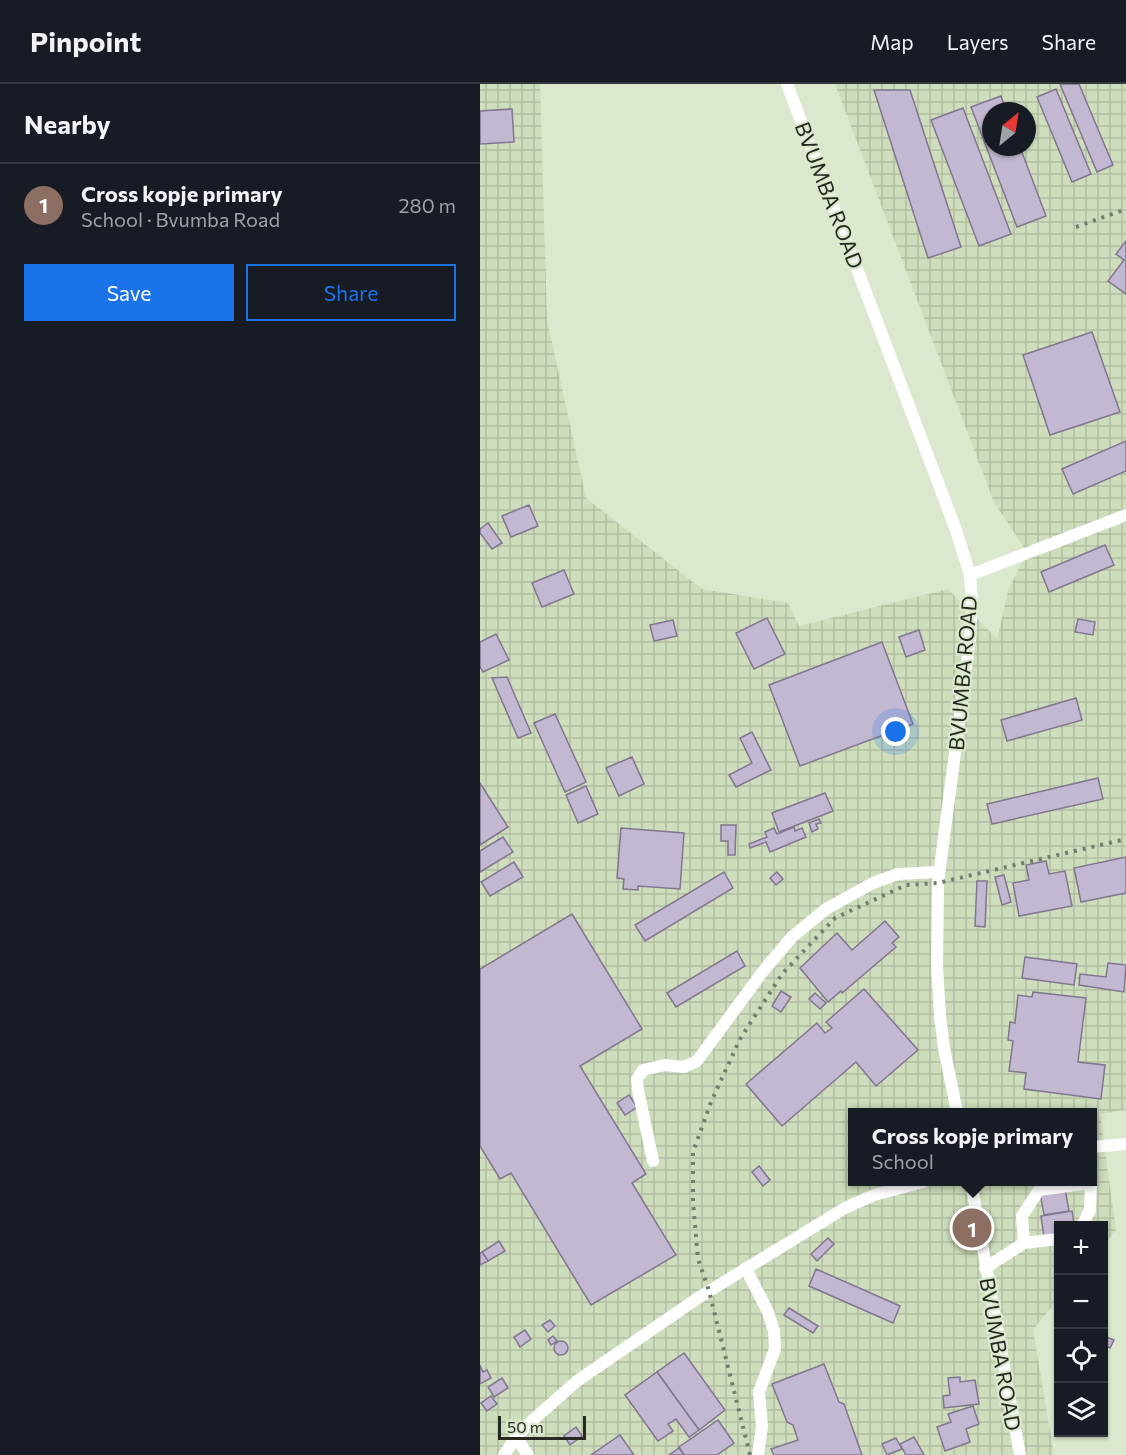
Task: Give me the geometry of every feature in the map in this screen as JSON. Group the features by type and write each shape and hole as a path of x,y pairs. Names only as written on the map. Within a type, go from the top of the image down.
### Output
{"street":[{"name":"BVUMBA ROAD","path":"787,84 935,470 970,575 972,601 970,638 939,872 937,966 940,1016 956,1108"},
{"path":"970,575 1126,515"},
{"path":"653,1161 638,1090 638,1079 643,1070 665,1065 684,1066 697,1061 764,970 792,937 826,909 873,883 898,874 939,872"},
{"path":"1097,1147 1126,1144"},
{"path":"504,1455 516,1437 578,1381 701,1296 845,1208 874,1195 908,1186"},
{"name":"BVUMBA ROAD","path":"972,1186 1020,1455"},
{"path":"1024,1243 1022,1216 1039,1190 1065,1186"},
{"path":"1084,1221 1090,1210 1091,1186"},
{"path":"985,1268 1024,1243 1054,1240"},
{"path":"746,1269 768,1312 774,1331 775,1349 759,1392 762,1426 758,1455"},
{"path":"516,1437 528,1455"}],"shaded area":[{"path":"480,84 540,84 547,320 586,498 702,589 788,603 799,626 948,589 997,639 1008,591 1027,552 994,502 835,84 1126,84 1126,1110 1100,1114 1116,1230 1108,1240 1108,1221 1054,1221 1054,1304 1033,1330 1054,1455 480,1455"}],"building":[{"path":"1060,84 1079,84 1113,165 1097,172"},
{"path":"1056,89 1091,174 1072,182 1037,97"},
{"path":"874,90 910,90 961,247 928,258"},
{"path":"1001,96 1003,102 985,102"},
{"path":"982,103 982,136 971,107"},
{"path":"963,108 1011,234 979,246 931,120"},
{"path":"512,109 514,142 480,144 480,111"},
{"path":"990,156 1023,156 1046,216 1017,227"},
{"path":"1126,241 1126,294 1108,281 1124,260 1116,254"},
{"path":"1092,332 1120,412 1050,435 1023,355"},
{"path":"1126,441 1126,471 1073,494 1062,469"},
{"path":"529,505 538,526 511,537 502,516"},
{"path":"488,523 502,543 492,549 480,533 480,529"},
{"path":"1105,545 1114,565 1049,592 1041,572"},
{"path":"564,570 574,594 542,607 532,583"},
{"path":"767,618 785,654 754,669 736,633"},
{"path":"1078,619 1095,622 1093,635 1075,632"},
{"path":"673,620 677,636 654,641 650,625"},
{"path":"919,630 925,650 906,657 899,637"},
{"path":"496,634 509,660 483,672 480,667 480,642"},
{"path":"882,642 913,724 800,766 769,685"},
{"path":"507,677 531,733 518,738 492,678"},
{"path":"1076,698 1082,720 1007,741 1001,720"},
{"path":"555,714 586,782 565,792 534,723"},
{"path":"752,732 771,770 736,787 729,775 752,763 740,738"},
{"path":"632,757 644,784 619,796 606,768"},
{"path":"1098,778 1103,799 992,824 987,804"},
{"path":"480,783 508,827 480,845"},
{"path":"586,786 598,814 578,823 566,795"},
{"path":"825,793 833,811 779,832 772,813"},
{"path":"819,819 821,823 816,824 818,829 812,832 809,823"},
{"path":"721,825 736,825 735,855 728,855 728,841 721,841"},
{"path":"794,827 795,831 802,828 806,837 770,852 766,842 750,848 749,844 767,837 765,832 774,828 777,834"},
{"path":"621,828 684,833 680,889 638,886 638,890 623,889 624,879 617,878"},
{"path":"503,837 513,852 480,872 480,851"},
{"path":"1126,857 1126,893 1081,902 1074,868"},
{"path":"1046,861 1049,874 1065,871 1072,906 1019,916 1013,883 1029,880 1026,865"},
{"path":"514,862 523,877 490,896 481,882"},
{"path":"724,872 733,888 645,941 635,925"},
{"path":"777,872 783,879 776,885 770,878"},
{"path":"1004,875 1011,902 1002,905 995,877"},
{"path":"977,881 987,881 985,927 975,926"},
{"path":"572,914 642,1029 580,1066 646,1174 632,1183 676,1255 591,1305 511,1173 500,1179 480,1146 480,969"},
{"path":"885,921 899,937 892,943 896,947 842,993 841,991 828,1002 800,968 837,933 852,950"},
{"path":"737,951 745,966 676,1007 667,993"},
{"path":"1025,957 1077,964 1074,985 1022,978"},
{"path":"1108,963 1126,965 1124,992 1079,985 1080,974 1106,977"},
{"path":"864,989 918,1050 876,1086 856,1062 782,1126 746,1084 817,1023 825,1033 832,1028 826,1022"},
{"path":"781,991 791,997 781,1012 772,1006"},
{"path":"1033,992 1086,998 1078,1062 1105,1065 1101,1099 1024,1089 1026,1073 1009,1071 1013,1041 1008,1040 1010,1022 1015,1023 1018,995 1032,997"},
{"path":"815,993 826,1003 820,1009 809,999"},
{"path":"629,1095 637,1107 625,1115 617,1103"},
{"path":"759,1166 770,1180 763,1186 752,1172"},
{"path":"1065,1189 1069,1211 1044,1215 1040,1193"},
{"path":"1072,1211 1074,1221 1054,1221 1054,1236 1044,1237 1041,1216"},
{"path":"828,1238 834,1244 817,1261 811,1254"},
{"path":"499,1241 505,1251 488,1261 482,1252"},
{"path":"482,1252 488,1261 480,1265 480,1253"},
{"path":"816,1269 900,1306 893,1323 809,1286"},
{"path":"789,1308 818,1326 813,1333 784,1315"},
{"path":"550,1320 555,1326 548,1332 542,1325"},
{"path":"525,1330 531,1339 520,1347 514,1337"},
{"path":"553,1336 557,1341 551,1345 548,1340"},
{"path":"1108,1338 1114,1340 1110,1348 1108,1347"},
{"path":"558,1341 564,1341 568,1348 564,1355 558,1355 554,1351 554,1345"},
{"path":"684,1353 725,1410 699,1430 657,1372"},
{"path":"824,1364 839,1402 844,1404 862,1455 774,1455 771,1449 798,1440 793,1425 787,1422 772,1384"},
{"path":"480,1365 483,1372 487,1370 491,1378 480,1384"},
{"path":"657,1372 699,1430 689,1437 676,1419 668,1424 673,1431 658,1441 625,1395"},
{"path":"960,1377 960,1382 975,1380 979,1404 944,1408 943,1396 950,1395 948,1378"},
{"path":"502,1378 508,1388 494,1397 488,1387"},
{"path":"491,1396 497,1404 487,1411 481,1403"},
{"path":"973,1406 979,1424 966,1429 970,1442 945,1451 937,1427 951,1422 948,1414"},
{"path":"718,1420 734,1443 717,1455 684,1455 679,1447"},
{"path":"576,1427 582,1436 570,1445 564,1436"},
{"path":"620,1435 634,1455 591,1455"},
{"path":"914,1437 924,1455 906,1455 900,1444"},
{"path":"896,1438 902,1449 887,1455 882,1444"},
{"path":"679,1448 684,1455 669,1455"}],"railway":[{"path":"1076,227 1126,209"},
{"path":"750,1455 709,1291 698,1259 693,1202 693,1152 711,1102 740,1039 782,974 835,918 906,885 938,883 1126,839"}],"place":[{"name":"Cross kopje primary","path":"972,1228"}]}
